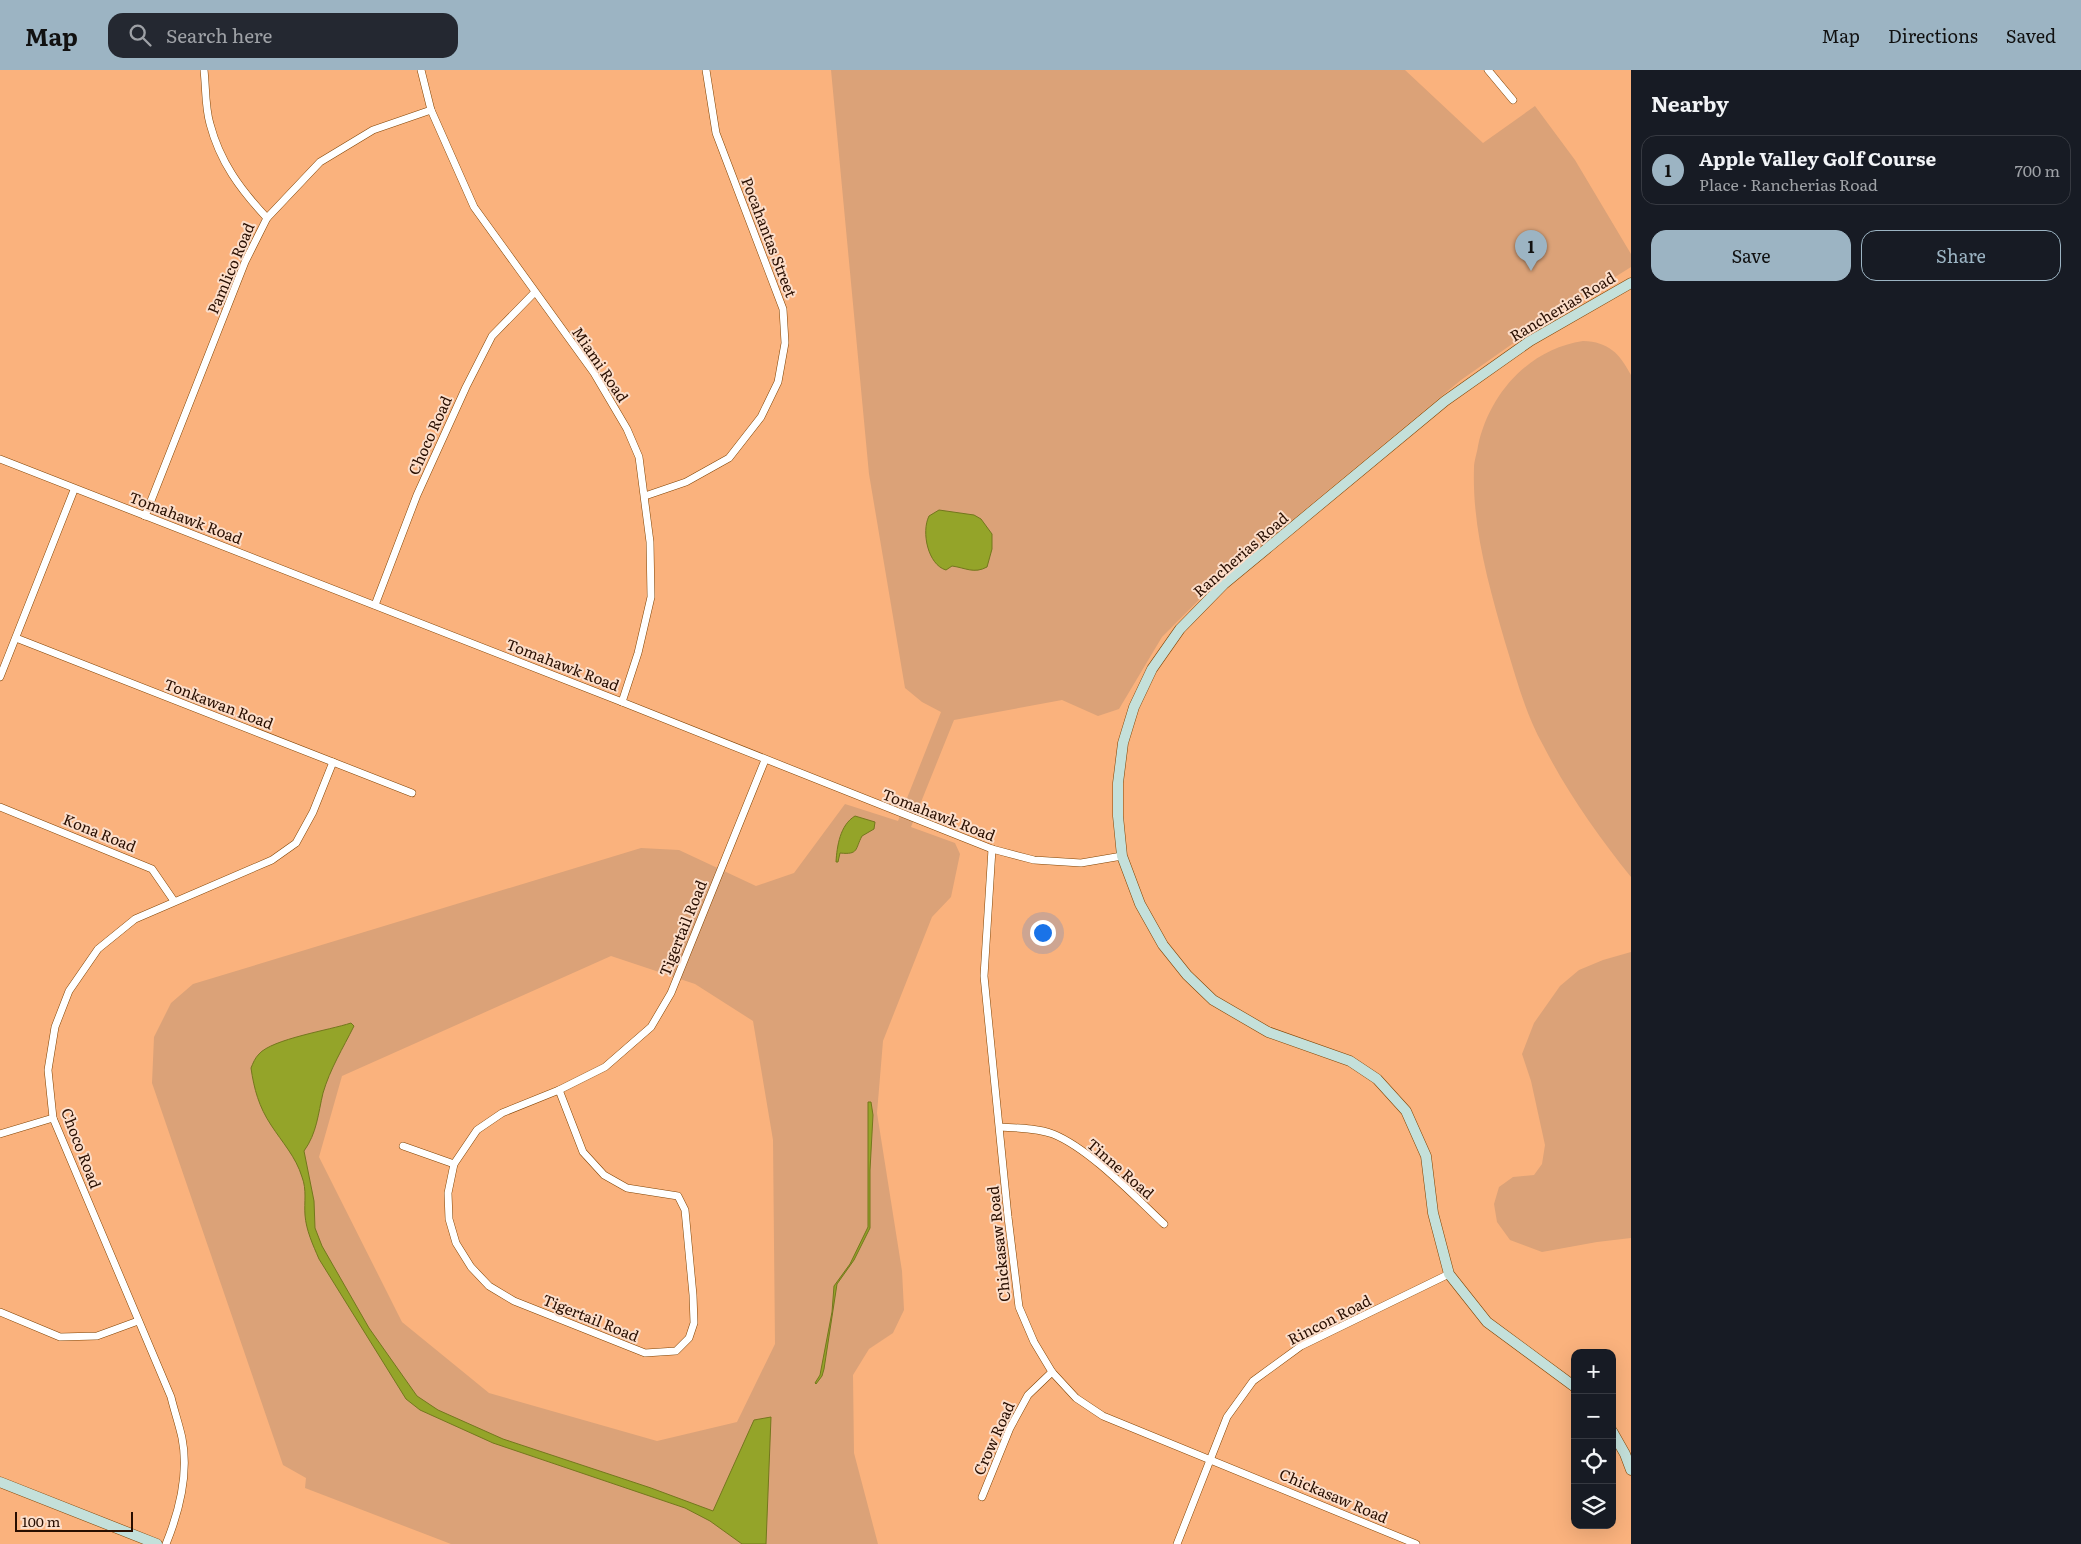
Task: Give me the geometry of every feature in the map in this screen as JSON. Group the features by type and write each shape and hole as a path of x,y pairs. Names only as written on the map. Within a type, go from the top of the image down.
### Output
{"street":[{"path":"204,70 209,122 224,163 247,197 267,218"},
{"name":"Miami Road","path":"421,70 431,110 474,207 594,373 627,429 639,457 650,542 651,597 638,653 622,702"},
{"name":"Pocahantas Street","path":"645,496 686,482 729,458 762,417 778,382 785,343 783,309 716,133 706,70"},
{"path":"1488,70 1513,100"},
{"name":"Pamlico Road","path":"145,516 245,262 267,218 320,162 373,130 431,110"},
{"name":"Rancherias Road","path":"1571,1384 1487,1322 1449,1274 1433,1214 1426,1156 1406,1111 1377,1079 1350,1061 1268,1032 1213,1000 1187,975 1163,945 1140,904 1122,856 1118,816 1118,783 1123,742 1134,707 1152,669 1164,649 1180,629 1224,584 1445,401 1530,341 1631,283"},
{"name":"Choco Road","path":"375,605 417,495 487,344 492,336 534,292"},
{"name":"Tomahawk Road","path":"0,459 74,490 622,702 992,850 1034,860 1072,863 1122,856"},
{"path":"0,677 74,490"},
{"name":"Tonkawan Road","path":"16,638 412,794"},
{"name":"Tigertail Road","path":"559,1090 583,1152 604,1175 627,1188 678,1196 685,1210 694,1323 689,1338 676,1351 645,1353 514,1301 489,1286 471,1267 456,1243 449,1220 448,1193 454,1164 477,1130 502,1113 559,1090 604,1067 651,1027 671,992 765,760"},
{"name":"Choco Road","path":"166,1544 177,1518 183,1476 182,1440 171,1397 53,1118 48,1070 55,1027 69,991 98,949 135,919 272,860 296,843 313,812 333,762"},
{"name":"Kona Road","path":"0,807 152,868 174,901"},
{"name":"Chickasaw Road","path":"992,850 984,976 1008,1217 1019,1307 1034,1342 1052,1372 1076,1398 1103,1416 1210,1458 1416,1544"},
{"path":"0,1134 53,1118"},
{"name":"Tinne Road","path":"1000,1127 1030,1129 1053,1134 1084,1152 1164,1224"},
{"path":"403,1146 454,1164"},
{"name":"Rincon Road","path":"1177,1544 1227,1417 1253,1381 1301,1346 1449,1274"},
{"path":"0,1312 60,1336 97,1336 138,1321"},
{"name":"Crow Road","path":"982,1497 1010,1428 1028,1395 1052,1372"},
{"path":"1616,1438 1631,1470"},
{"path":"0,1482 157,1544"}],"shaded area":[{"path":"831,70 1405,70 1483,143 1535,106 1575,160 1631,254 1631,267 1545,321 1461,380 1216,583 1162,637 1119,709 1098,716 1062,700 954,720 911,827 955,843 960,854 951,897 932,917 883,1041 877,1113 902,1271 904,1310 893,1333 869,1349 853,1375 854,1453 878,1544 451,1544 305,1488 306,1478 283,1465 152,1083 154,1037 171,1003 193,984 641,848 679,850 756,886 794,873 845,804 898,821 941,712 922,702 905,688 869,474","holes":["611,956 695,984 753,1021 773,1140 775,1344 737,1422 657,1441 489,1393 402,1322 319,1157 342,1076"]},
{"path":"1583,341 1600,344 1612,350 1631,375 1631,877 1595,830 1573,797 1552,762 1531,720 1517,682 1493,600 1476,513 1474,490 1475,460 1483,427 1491,409 1514,377 1529,364 1545,353"},
{"path":"939,510 974,515 981,519 992,534 992,549 987,567 974,570 952,566 946,570 935,562 928,547 926,530 929,516"},
{"path":"855,816 875,822 874,829 862,836 856,850 850,853 840,853 838,862 836,862 838,843 843,830"},
{"path":"1631,952 1631,1238 1542,1252 1510,1240 1497,1222 1494,1204 1499,1187 1513,1177 1534,1175 1542,1164 1545,1145 1531,1081 1522,1054 1534,1023 1560,986 1579,970 1603,960"},
{"path":"351,1023 354,1026 329,1076 314,1130 304,1151 314,1201 315,1228 322,1246 369,1328 417,1396 438,1410 503,1439 651,1488 713,1511 754,1420 771,1417 766,1544 742,1544 710,1521 685,1508 493,1443 420,1410 406,1399 319,1259 307,1226 302,1177 292,1156 260,1105 255,1091 251,1068 259,1054 276,1044 288,1039"},
{"path":"868,1102 871,1102 873,1115 870,1170 870,1228 854,1260 837,1284 824,1369 822,1376 816,1384 820,1375 832,1312 834,1286 850,1264 868,1227"}],"place":[{"name":"Apple Valley Golf Course","path":"1531,271"}]}
